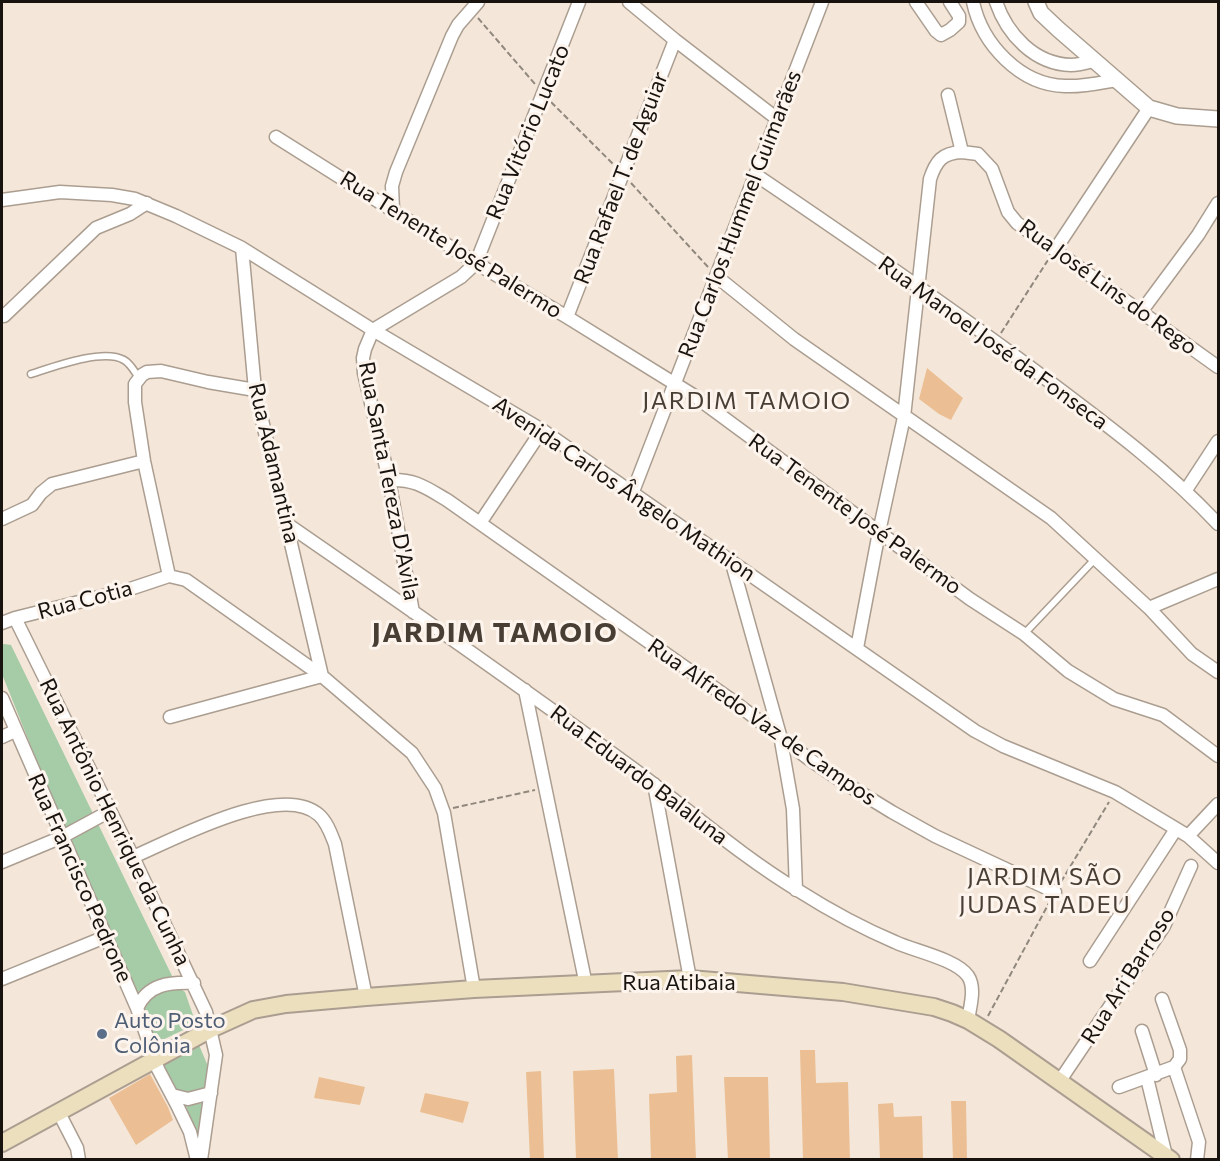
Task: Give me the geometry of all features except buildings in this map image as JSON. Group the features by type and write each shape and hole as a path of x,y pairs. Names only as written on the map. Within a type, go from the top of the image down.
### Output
{"main road":[{"name":"Rua Atibaia","path":"2,1143 211,1029 253,1010 366,997 474,989 690,979 799,988 934,1007 975,1024 1168,1158"}],"street":[{"name":"Rua Vitório Lucato","path":"476,263 579,2"},
{"path":"629,2 776,118"},
{"name":"Rua Carlos Hummel Guimarães","path":"632,494 822,2"},
{"path":"916,2 941,35 959,22 959,16 950,2"},
{"path":"973,2 985,31 1000,54 1017,69 1041,82 1065,86 1116,81"},
{"path":"996,2 1010,31 1039,57 1053,63 1072,65 1094,61"},
{"path":"1036,2 1041,13 1149,108 1177,116 1218,119"},
{"path":"393,210 392,186 396,172 452,36 458,25 475,6"},
{"name":"Rua Rafael T. de Aguiar","path":"567,317 675,40"},
{"path":"857,648 904,417 930,179 941,157 951,152 962,152 948,95"},
{"path":"1054,250 1149,108"},
{"name":"Rua Tenente José Palermo","path":"276,137 673,385 693,395 970,599 1024,634 1068,670 1114,699 1163,715 1218,756"},
{"name":"Rua José Lins do Rego","path":"962,152 978,154 986,161 999,184 1008,212 1017,223 1218,367"},
{"name":"Rua Manoel José da Fonseca","path":"756,175 920,286 1076,401 1186,490 1218,524"},
{"name":"Avenida Carlos Ângelo Mathion","path":"2,201 60,192 112,195 135,199 242,248 373,330 542,430 936,704 994,741 1115,792 1188,836 1218,863"},
{"path":"4,316 96,228 130,214 147,203"},
{"path":"1141,312 1218,204"},
{"name":"Rua Adamantina","path":"242,248 255,390 322,676"},
{"name":"Rua Santa Tereza D'Avila","path":"413,612 389,480 364,373 363,358 373,330 461,277 476,263"},
{"path":"716,276 794,339 1023,498 1070,534 1149,608 1192,654 1218,672"},
{"path":"255,390 161,371 147,372 137,381 135,402 144,461 169,576 186,580 297,657 412,753 435,788 444,813 474,989"},
{"path":"480,523 542,430"},
{"path":"1186,490 1218,441"},
{"path":"2,519 32,505 52,484 144,461"},
{"name":"Rua Alfredo Vaz de Campos","path":"389,480 407,479 426,487 780,735 809,759 892,812 935,836 1055,892"},
{"name":"Rua Eduardo Balaluna","path":"287,524 525,690 654,784 742,853 796,890 894,942 963,970 972,985 975,1024"},
{"path":"731,560 780,735 793,809 796,890"},
{"name":"Rua Cotia","path":"2,623 127,590 169,576"},
{"path":"1149,608 1218,579"},
{"name":"Rua Antônio Henrique da Cunha","path":"15,618 194,983 211,1029 216,1055 199,1160"},
{"path":"297,657 304,648 312,629"},
{"path":"170,717 322,676"},
{"path":"525,690 586,985"},
{"name":"Rua Francisco Pedrone","path":"2,698 137,1008 154,1060 190,1132 199,1160"},
{"path":"2,737 15,731"},
{"path":"654,784 690,979"},
{"path":"1188,836 1218,804"},
{"path":"133,857 238,812 300,805 319,815 335,844 366,997"},
{"path":"2,862 62,837 111,812"},
{"path":"1090,961 1176,829"},
{"name":"Rua Ari Barroso","path":"1059,1082 1164,926 1191,866"},
{"path":"2,978 105,937"},
{"path":"137,1008 142,997 158,987 181,982 194,983"},
{"path":"1119,1087 1178,1064 1180,1050 1162,999"},
{"path":"1142,1031 1168,1158"},
{"path":"1174,1067 1199,1142 1197,1160"},
{"path":"172,1095 188,1099 211,1093"},
{"path":"59,1113 80,1160"}],"lane":[{"path":"31,374 74,361 107,356 121,358 131,365 137,381"},
{"path":"1024,634 1095,558"}],"path":[{"path":"475,6 543,94 622,174 716,276"},
{"path":"996,341 1054,250"},
{"path":"454,808 547,788"},
{"path":"975,1024 1115,792"}],"green space":[{"path":"2,645 11,645 174,980 158,983 134,995 74,854 2,674"},
{"path":"179,988 185,992 196,1024 156,1043 143,1006 159,992"},
{"path":"199,1045 210,1071 207,1086 195,1094 175,1092 162,1065"},
{"path":"202,1103 200,1146 186,1106"}],"place":[{"name":"Auto Posto Colônia","path":"102,1034"}],"district":[{"name":"JARDIM TAMOIO","path":"747,401"},
{"name":"JARDIM TAMOIO","path":"495,633"},
{"name":"JARDIM SÃO JUDAS TADEU","path":"1045,891"}]}
